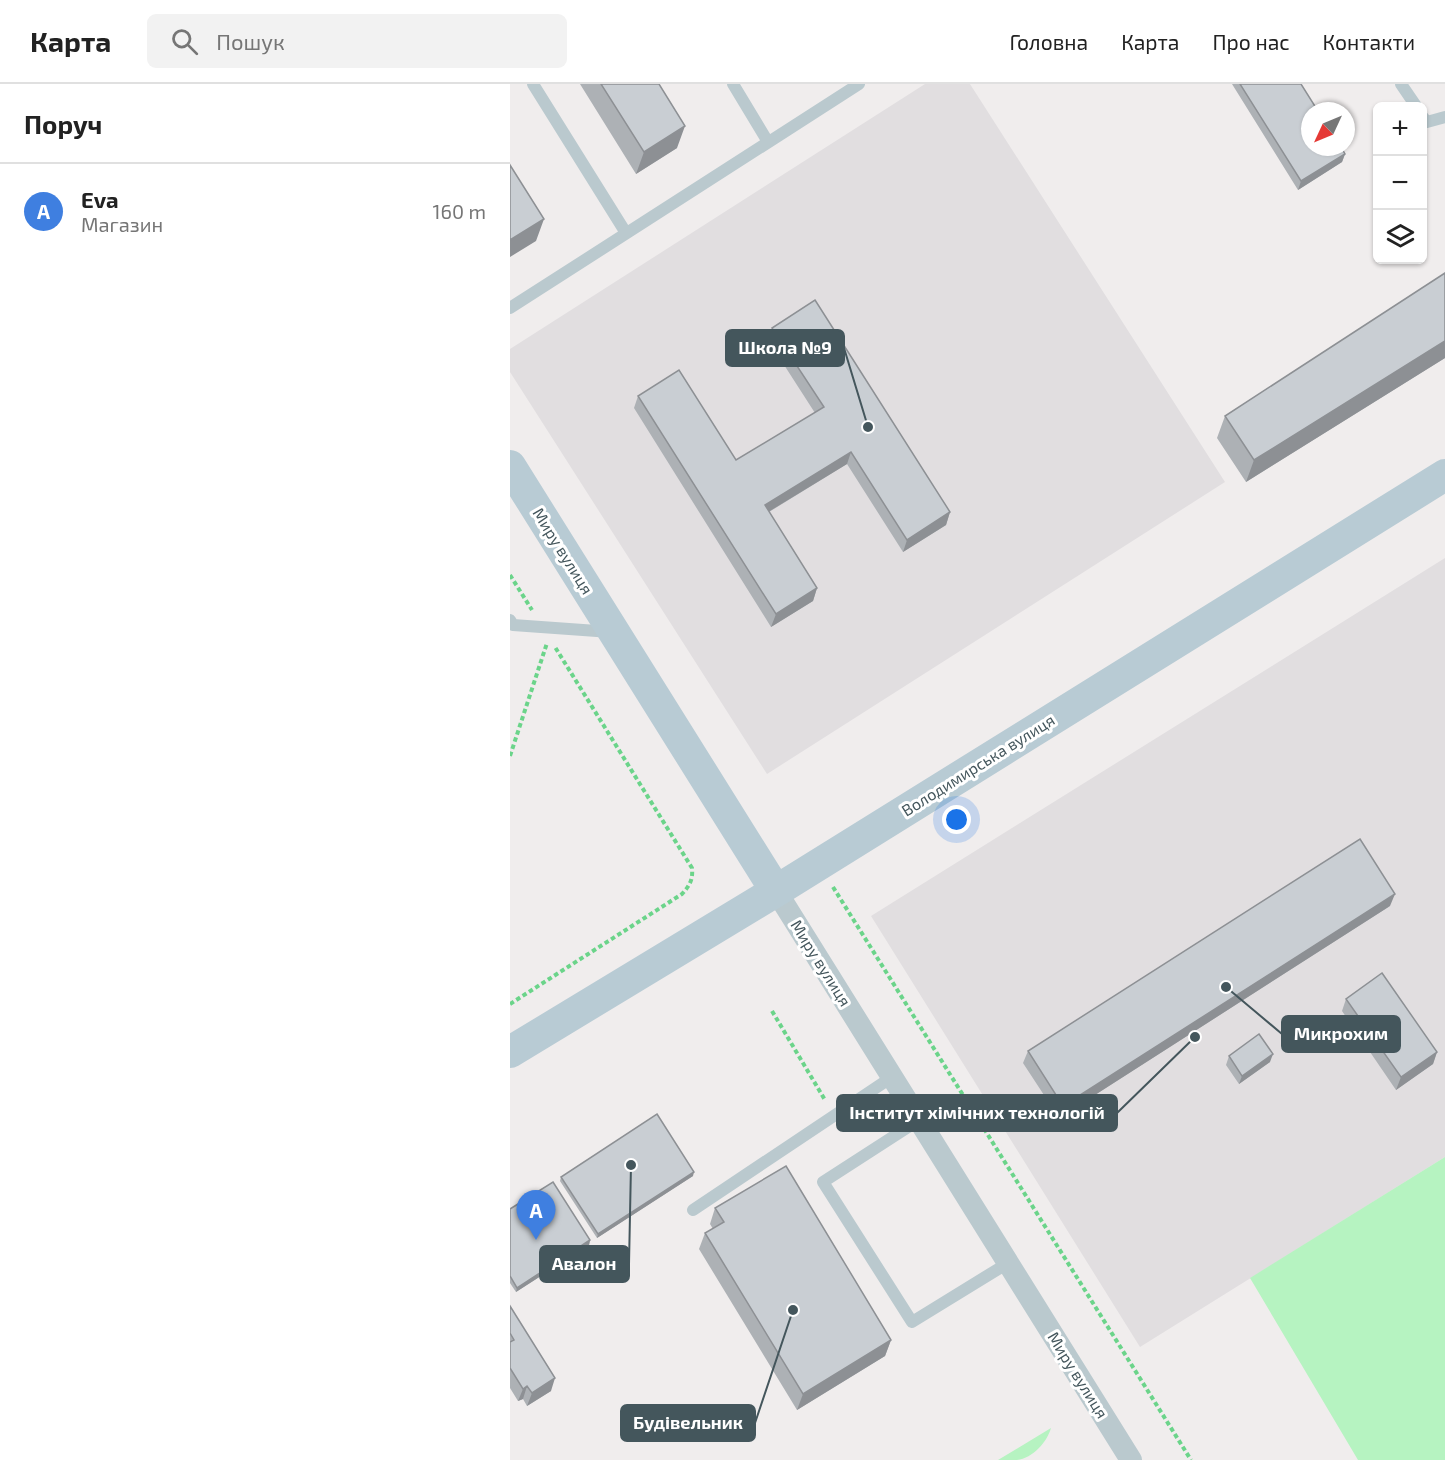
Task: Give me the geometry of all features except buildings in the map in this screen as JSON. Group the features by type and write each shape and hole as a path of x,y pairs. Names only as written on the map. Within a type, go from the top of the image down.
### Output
{"street":[{"name":"Миру вулиця","path":"510,466 1131,1460"},
{"name":"Володимирська вулиця","path":"510,1052 776,891 1445,475"}],"lane":[{"path":"533,84 626,233"},
{"path":"733,84 768,142"},
{"path":"510,308 859,84"},
{"path":"1401,84 1413,102"},
{"path":"1427,122 1445,117"},
{"path":"510,620 513,625 614,632"},
{"path":"693,1210 892,1077"},
{"path":"919,1120 823,1182 912,1322 1008,1263"}],"path":[{"path":"510,575 543,627"},
{"path":"510,756 549,637 692,867 693,878 682,894 510,1004"},
{"path":"833,886 1191,1460"},
{"path":"772,1011 834,1116"}],"shaded area":[{"path":"925,84 970,84 1225,482 767,774 510,372 510,349"},
{"path":"1445,558 1445,1157 1140,1347 871,916"}],"green space":[{"path":"1445,1157 1445,1460 1358,1460 1250,1278"},
{"path":"1051,1428 1043,1444 1034,1453 1023,1459 998,1460"}],"place":[{"name":"Школа №9","path":"868,427"},
{"name":"Микрохим","path":"1226,987"},
{"name":"Інститут хімічних технологій","path":"1195,1037"},
{"name":"Авалон","path":"631,1165"},
{"name":"Eva","path":"536,1240"},
{"name":"Будівельник","path":"793,1310"}]}
